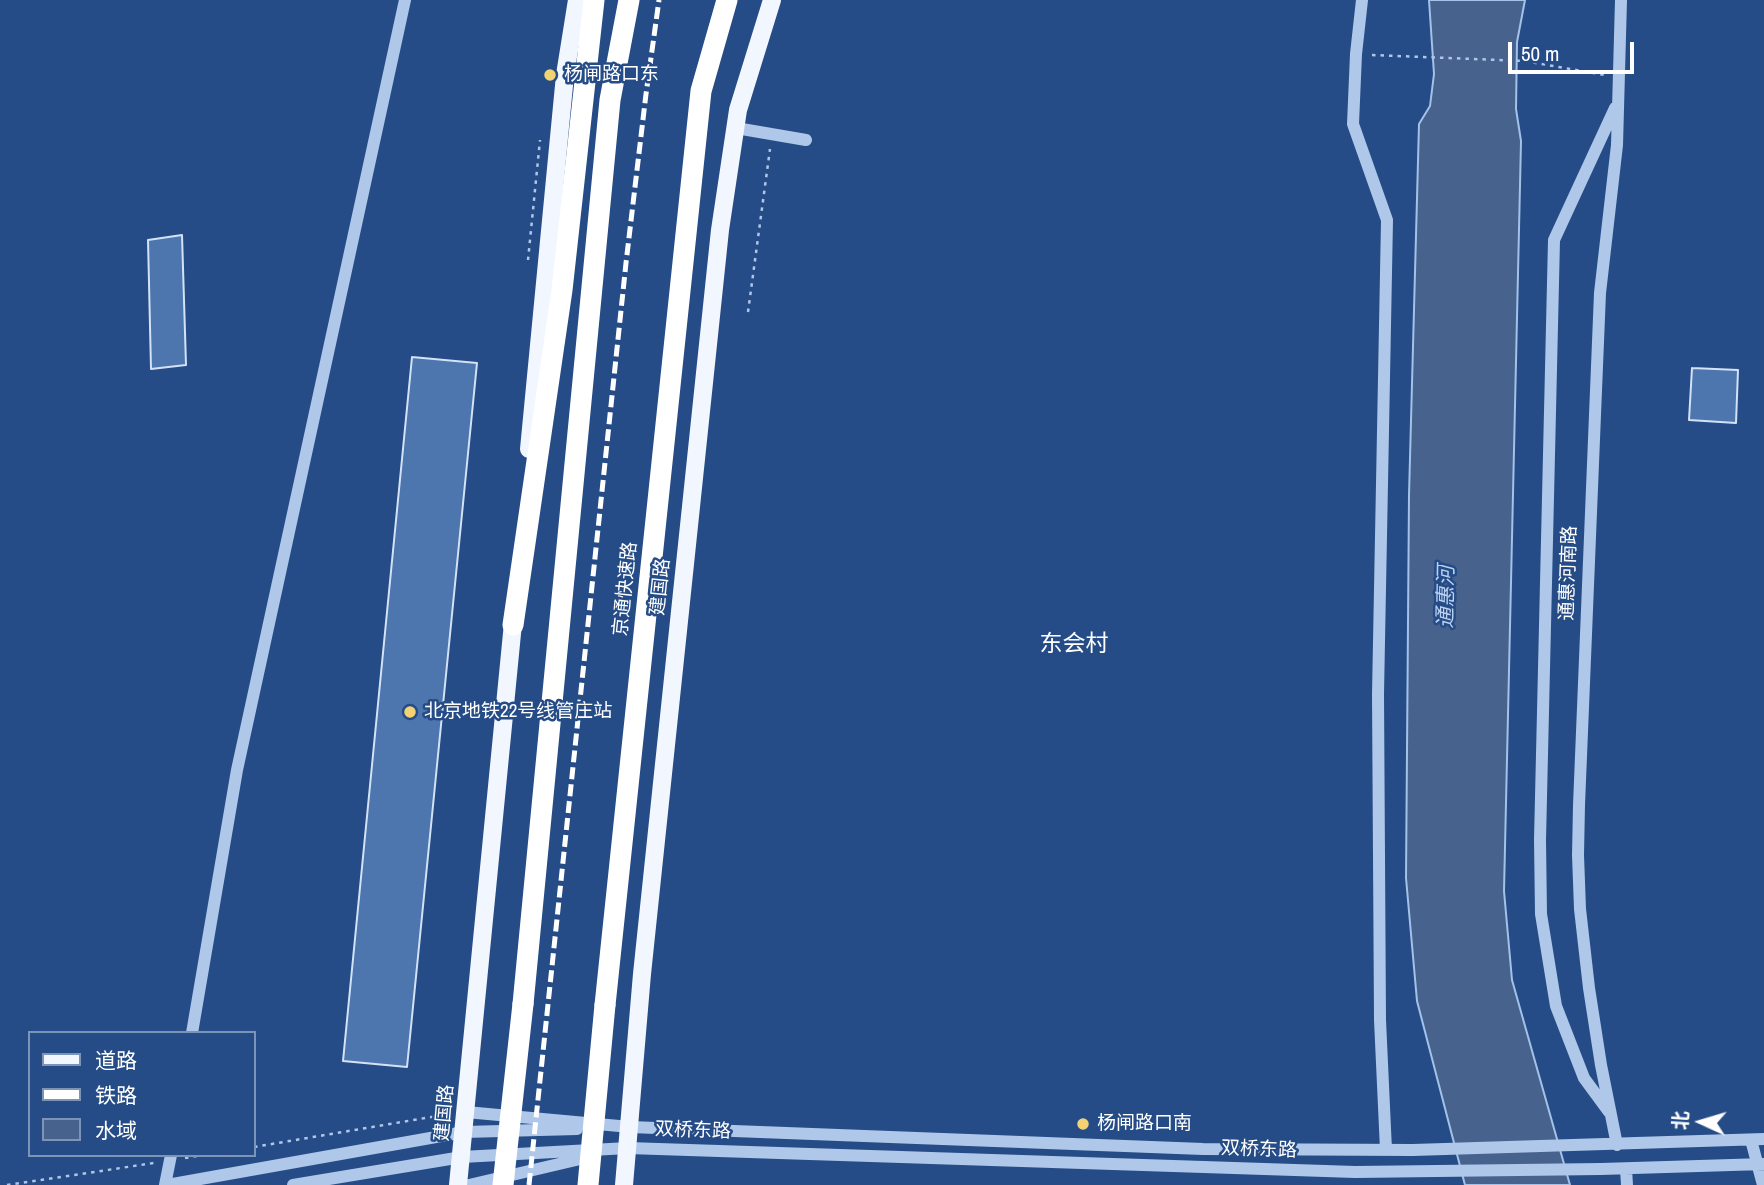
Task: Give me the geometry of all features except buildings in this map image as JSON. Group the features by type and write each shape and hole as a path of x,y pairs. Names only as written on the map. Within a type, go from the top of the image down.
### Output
{"highway":[{"path":"513,625 562,290 594,0"},
{"path":"503,1185 523,1004 620,0"},
{"path":"610,100 629,0"},
{"path":"701,91 716,0"},
{"name":"京通快速路","path":"588,1185 701,91 727,0"}],"main road":[{"name":"建国路","path":"458,1185 557,149 577,0"},
{"name":"建国路","path":"624,1185 642,974 714,285 736,128 745,86 772,0"}],"street":[{"path":"192,1031 237,770 405,0"},
{"path":"1362,0 1353,124 1387,219 1378,694 1380,1020 1386,1150"},
{"name":"通惠河南路","path":"1617,1145 1589,988 1580,909 1579,804 1600,293 1617,145 1621,0"},
{"path":"1611,1115 1584,1078 1556,1006 1541,914 1540,840 1554,240 1618,102"},
{"path":"736,128 806,140"},
{"name":"双桥东路","path":"466,1112 630,1127 1203,1149 1413,1150 1758,1140"},
{"name":"双桥东路","path":"166,1185 464,1132 630,1127"},
{"path":"1758,1140 1763,1185"},
{"name":"双桥东路","path":"469,1185 628,1148"},
{"name":"双桥东路","path":"293,1185 462,1157 628,1148 1379,1178 1417,1172 1761,1164"},
{"path":"166,1185 170,1158"},
{"path":"1626,1169 1627,1185"}],"path":[{"path":"1356,54 1524,61 1619,77"},
{"path":"528,264 540,140"},
{"path":"748,312 769,151"},
{"path":"256,1147 466,1112"},
{"path":"7,1185 170,1158"}],"water":[{"name":"通惠河","path":"1429,0 1525,0 1517,42 1516,109 1521,141 1504,891 1512,980 1570,1185 1465,1185 1417,1001 1406,878 1409,495 1419,124 1430,106 1434,74"}],"railway":[{"path":"529,1185 626,263 659,0"}],"place":[{"name":"杨闸路口东","path":"550,75"},
{"name":"北京地铁22号线管庄站","path":"410,712"},
{"name":"杨闸路口南","path":"1083,1124"}],"district":[{"name":"东会村","path":"1074,645"}]}
